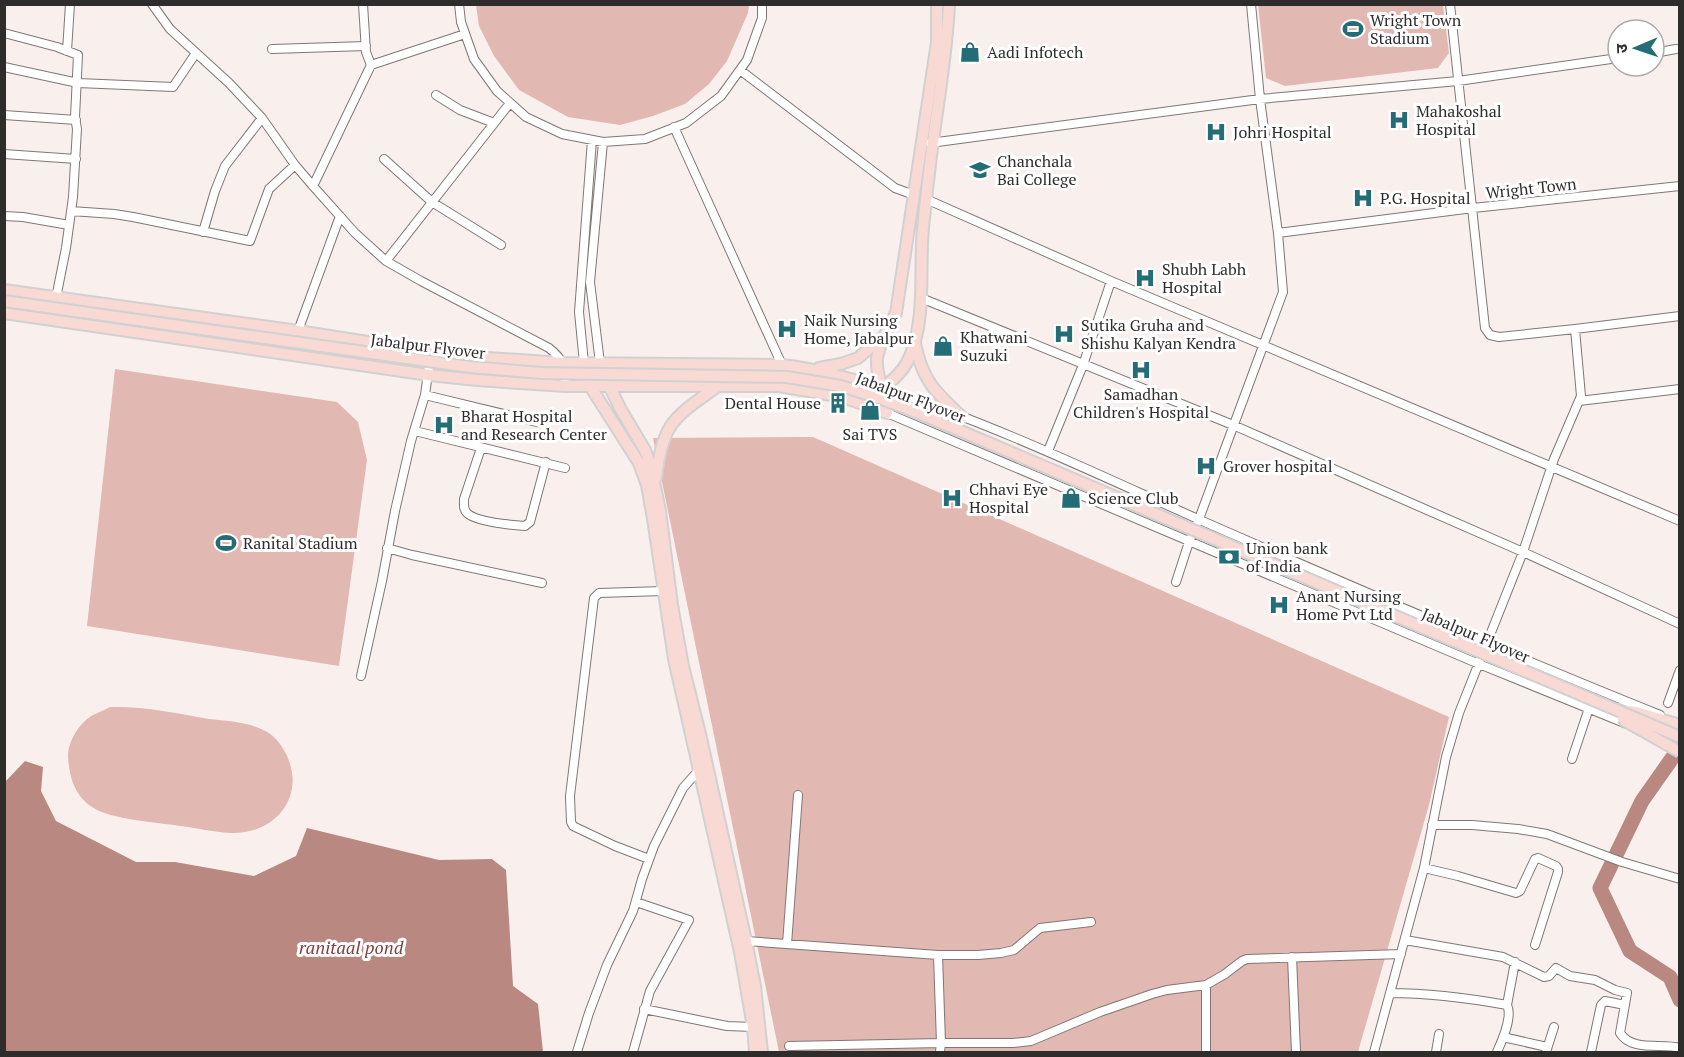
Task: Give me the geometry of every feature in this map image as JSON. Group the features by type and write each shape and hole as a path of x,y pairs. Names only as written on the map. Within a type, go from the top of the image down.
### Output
{"main road":[{"path":"857,402 882,388 904,369 921,316 927,143 937,42 938,4"},
{"path":"887,413 877,358 884,336 896,313 914,195 947,42 949,4"},
{"path":"4,290 474,357 564,363 782,365 841,375 882,388"},
{"name":"Jabalpur Flyover","path":"4,301 470,367 542,373 787,377 841,386 916,412 1680,737"},
{"path":"117,329 121,307"},
{"path":"4,313 429,375 565,386 779,386 819,392 887,413"},
{"path":"813,369 858,358 884,336"},
{"path":"915,340 919,362 927,381 936,393 962,417"},
{"path":"584,363 590,386 639,462 647,485 674,659 740,952 753,1027 755,1053"},
{"path":"600,363 620,408 645,450 651,467 683,666 746,940 755,986 762,1053"},
{"path":"655,485 658,455 670,427 687,409 718,386"},
{"path":"1618,711 1636,712 1677,722"},
{"path":"1618,711 1625,721 1680,752"}],"street":[{"path":"66,51 70,4"},
{"path":"152,4 170,29 229,83 262,118 295,165 355,233 386,261 549,348 564,363 565,386"},
{"path":"313,186 371,65 366,46 363,4"},
{"path":"459,4 461,22 474,59 497,91 526,117 562,134 603,142 645,139 686,123 721,96 747,60 762,18 762,4"},
{"path":"1176,582 1283,292 1251,4"},
{"path":"1450,4 1485,328 1490,336 1499,337 1680,316"},
{"path":"4,33 78,55 76,159 69,225 56,298"},
{"path":"371,65 465,34"},
{"path":"272,49 366,46"},
{"path":"1666,51 1676,50"},
{"path":"4,67 78,83 173,87 196,53"},
{"path":"927,143 1260,99 1458,81 1606,60"},
{"path":"740,69 895,188 914,195"},
{"path":"436,95 460,110 494,123"},
{"path":"386,261 510,103"},
{"path":"4,115 76,120"},
{"path":"203,232 225,166 262,118"},
{"path":"674,127 782,365"},
{"path":"584,363 579,312 592,141"},
{"path":"600,363 590,282 603,142"},
{"path":"4,154 76,159"},
{"path":"384,159 432,202 501,244"},
{"path":"71,211 114,214 250,241 269,189 295,165"},
{"name":"Wright Town","path":"1278,233 1473,208 1680,186"},
{"path":"926,199 1111,281 1680,521"},
{"path":"4,216 69,225"},
{"path":"298,331 340,216"},
{"path":"1048,451 1083,365 1111,281"},
{"path":"921,298 1233,425 1680,624"},
{"path":"1374,1053 1424,868 1452,735 1522,552 1552,466 1581,396 1575,329"},
{"path":"361,676 411,441 425,395 431,352"},
{"path":"882,388 1048,451 1486,645 1677,722"},
{"path":"1579,401 1680,389"},
{"path":"425,395 541,423"},
{"path":"887,413 1479,664 1680,746"},
{"path":"415,431 566,468"},
{"path":"481,448 464,506 465,511 477,519 525,526 531,522 546,462"},
{"path":"387,548 542,583"},
{"path":"649,859 573,826 570,796 594,598 600,593 663,591"},
{"path":"1668,703 1680,670"},
{"path":"1572,759 1589,708"},
{"path":"577,1053 607,965 636,902 649,859 683,788 699,770"},
{"path":"787,944 798,795"},
{"path":"1432,825 1483,826 1547,834 1680,879"},
{"path":"1424,868 1516,893 1520,891 1535,859 1538,858 1556,866 1558,872 1536,945"},
{"path":"633,1053 650,991 689,920 636,902"},
{"path":"746,940 938,955 1001,953 1014,950 1040,928 1090,922"},
{"path":"1405,940 1503,957 1544,977 1549,976 1556,968 1570,976 1602,982 1615,990 1626,992 1620,1033 1624,1039 1653,1047 1680,1048"},
{"path":"789,1046 1031,1041 1100,1012 1152,994 1206,985 1247,959 1401,954"},
{"path":"938,955 940,1053"},
{"path":"1292,957 1296,1053"},
{"path":"1497,1053 1510,1012 1507,1005 1515,962"},
{"path":"1206,985 1206,1053"},
{"path":"1390,993 1428,993 1507,1005"},
{"path":"1591,1053 1601,1005 1605,1001 1625,1005"},
{"path":"644,1009 727,1026 753,1027"},
{"path":"1503,1036 1547,1050 1554,1027"},
{"path":"1436,1053 1439,1034"},
{"path":"1031,1041 1032,1053"}],"shaded area":[{"path":"476,4 749,5 748,13 727,61 709,84 685,104 620,125 568,117 519,90 494,56 479,26"},
{"name":"Wright Town Stadium","path":"1258,5 1443,5 1449,53 1438,68 1285,86 1266,78"},
{"name":"Ranital Stadium","path":"115,369 337,402 358,422 367,460 339,666 87,626"},
{"path":"813,437 1449,717 1429,805 1358,1052 779,1052 653,438"},
{"path":"110,707 147,709 239,722 267,732 279,742 292,771 289,799 272,821 260,828 230,833 134,820 111,815 92,807 81,797 71,778 68,756 70,744 79,727 88,718"}],"water":[{"name":"ranitaal pond","path":"25,761 43,767 41,791 56,821 136,862 175,862 254,876 296,856 307,828 439,860 492,859 506,870 513,986 538,1004 543,1052 5,1052 5,782"}],"waterway":[{"path":"1680,747 1642,801 1600,888 1630,951 1670,977 1680,1000"}],"place":[{"name":"Wright Town Stadium","path":"1353,29"},
{"name":"Aadi Infotech","path":"970,52"},
{"name":"Mahakoshal Hospital","path":"1399,120"},
{"name":"Johri Hospital","path":"1216,132"},
{"name":"Chanchala Bai College","path":"980,170"},
{"name":"P.G. Hospital","path":"1363,198"},
{"name":"Shubh Labh Hospital","path":"1145,278"},
{"name":"Naik Nursing Home, Jabalpur","path":"787,329"},
{"name":"Sutika Gruha and Shishu Kalyan Kendra","path":"1064,334"},
{"name":"Khatwani Suzuki","path":"943,346"},
{"name":"Samadhan Children's Hospital","path":"1141,370"},
{"name":"Dental House","path":"838,403"},
{"name":"Sai TVS","path":"870,410"},
{"name":"Bharat Hospital and Research Center","path":"444,425"},
{"name":"Grover hospital","path":"1206,466"},
{"name":"Chhavi Eye Hospital","path":"952,498"},
{"name":"Science Club","path":"1071,498"},
{"name":"Ranital Stadium","path":"226,543"},
{"name":"Union bank of India","path":"1229,557"},
{"name":"Anant Nursing Home Pvt Ltd","path":"1279,605"}]}
